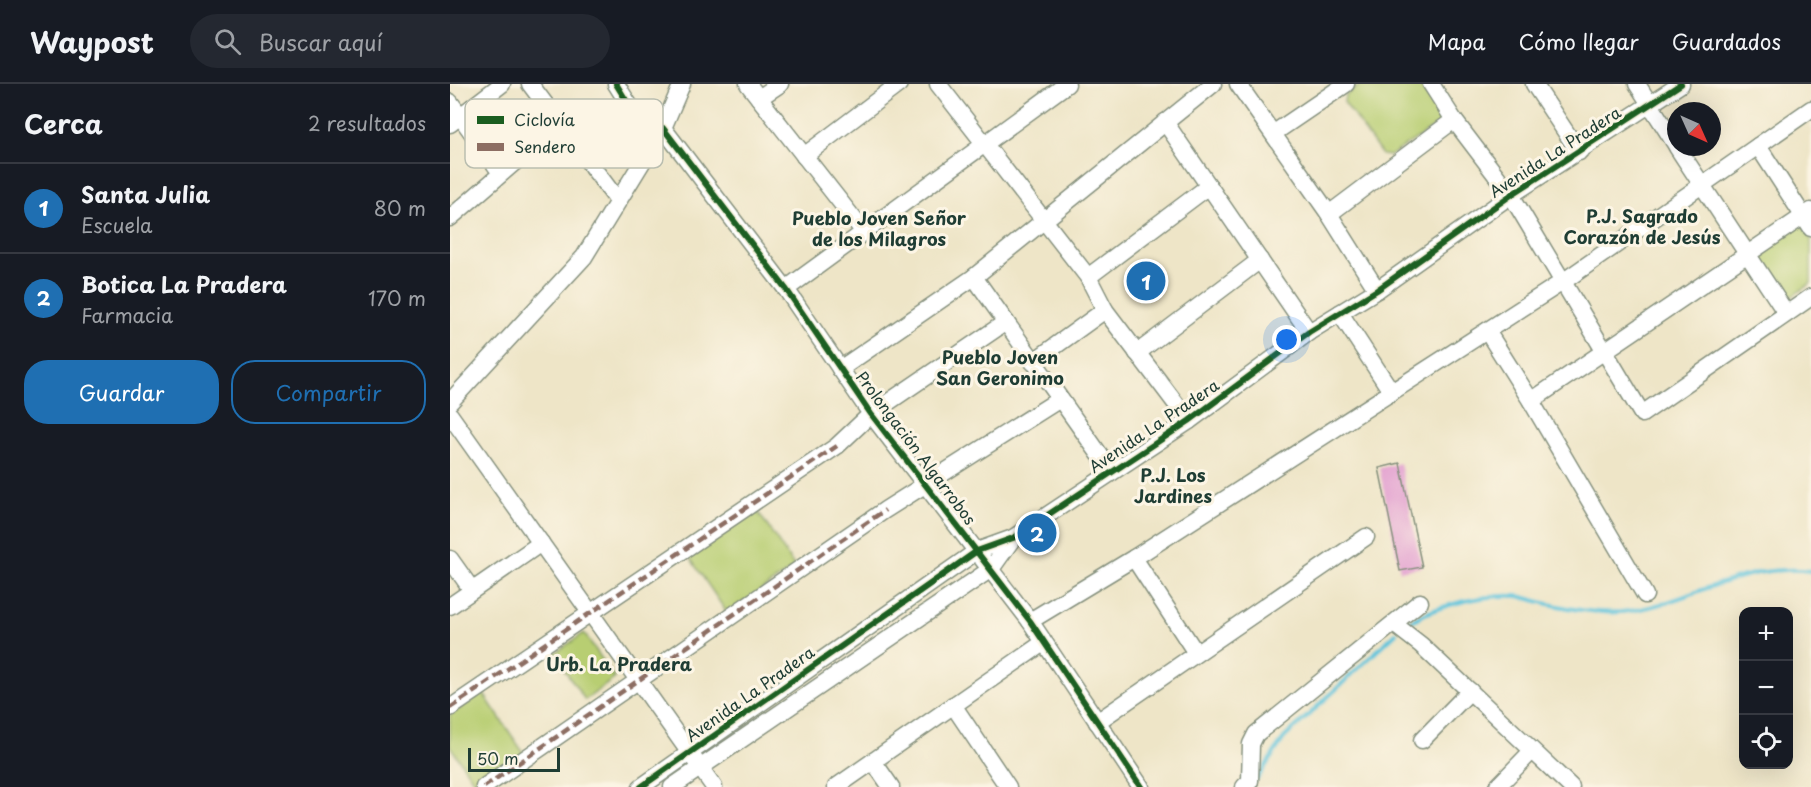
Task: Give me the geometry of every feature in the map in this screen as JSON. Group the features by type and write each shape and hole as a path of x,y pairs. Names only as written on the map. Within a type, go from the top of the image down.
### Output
{"street":[{"path":"478,99 502,84"},
{"path":"530,84 541,99"},
{"path":"616,84 626,99"},
{"path":"663,128 682,84"},
{"path":"748,84 864,232"},
{"path":"759,98 780,84"},
{"path":"804,156 898,84"},
{"path":"938,84 1088,277 1105,310 1189,421"},
{"path":"786,289 986,146 1067,84"},
{"path":"840,369 974,277 1045,222 1213,84"},
{"path":"1238,84 1329,214 1377,290"},
{"path":"1274,133 1347,84"},
{"path":"1431,84 1454,120 1511,195 1642,414 1811,297"},
{"path":"1534,84 1579,152"},
{"path":"1637,84 1667,130"},
{"name":"Avenida La Pradera","path":"641,787 977,551 1013,538 1189,421 1309,332 1377,290 1511,195 1681,84"},
{"path":"1030,621 1134,558 1564,281 1811,109"},
{"path":"453,114 465,129"},
{"path":"1329,214 1454,120"},
{"path":"1165,122 1309,332"},
{"name":"Prolongación Algarrobos","path":"663,128 786,289 872,414 1030,621 1141,787"},
{"path":"1531,401 1748,254 1808,218 1758,146"},
{"path":"1683,156 1786,313"},
{"path":"497,168 501,173"},
{"path":"450,218 507,168"},
{"path":"593,168 618,201"},
{"path":"450,402 584,257 638,168"},
{"path":"1088,277 1209,186"},
{"path":"1137,353 1260,260"},
{"path":"974,277 1112,472"},
{"path":"1033,362 1105,310"},
{"path":"1340,313 1391,391"},
{"path":"450,708 837,446 872,414 1006,322"},
{"path":"1486,331 1531,401 1645,595"},
{"path":"484,787 885,510 927,486 1060,399"},
{"path":"450,415 714,787"},
{"path":"1096,722 1366,537"},
{"name":"Avenida La Pradera","path":"672,787 991,569 1013,538"},
{"path":"450,606 541,543"},
{"path":"1134,558 1196,653"},
{"path":"450,559 472,590"},
{"path":"1244,787 1250,781 1251,744 1256,734 1398,628 1420,602"},
{"path":"1398,628 1421,645 1570,787"},
{"path":"836,787 1043,643"},
{"path":"1422,740 1470,691"},
{"path":"953,705 1008,787"},
{"path":"1497,787 1533,751"},
{"path":"873,761 891,787"}],"green space":[{"path":"1361,84 1420,84 1442,115 1441,122 1390,156 1382,155 1344,102 1345,96"},
{"path":"1800,222 1811,239 1811,283 1787,300 1753,254"},
{"path":"754,506 795,567 727,613 686,552"},
{"path":"584,633 615,678 585,700 554,654"},
{"path":"483,693 525,755 478,787 450,746 450,715"}],"building":[{"path":"1400,463 1422,567 1400,571 1379,468"}],"waterway":[{"path":"1404,626 1443,607 1473,599 1517,596 1582,610 1621,612 1646,608 1737,578 1760,573 1785,570 1811,571"},
{"path":"1257,779 1284,738 1396,633"}],"marked path":[{"path":"450,708 837,446"},
{"path":"484,787 885,510"}],"cycle path":[{"path":"616,84 626,99"},
{"path":"641,787 977,551 1013,538 1189,421 1309,332 1377,290 1511,195 1681,84"},
{"path":"663,128 786,289 871,414 1030,621 1141,787"}],"place":[{"name":"Santa Julia","path":"1146,281"},
{"name":"Botica La Pradera","path":"1037,533"}],"district":[{"name":"P.J. Sagrado Corazón de Jesús","path":"1642,227"},
{"name":"Pueblo Joven Señor de los Milagros","path":"879,229"},
{"name":"Pueblo Joven San Geronimo","path":"1000,368"},
{"name":"P.J. Los Jardines","path":"1173,486"},
{"name":"Urb. La Pradera","path":"619,665"}]}
